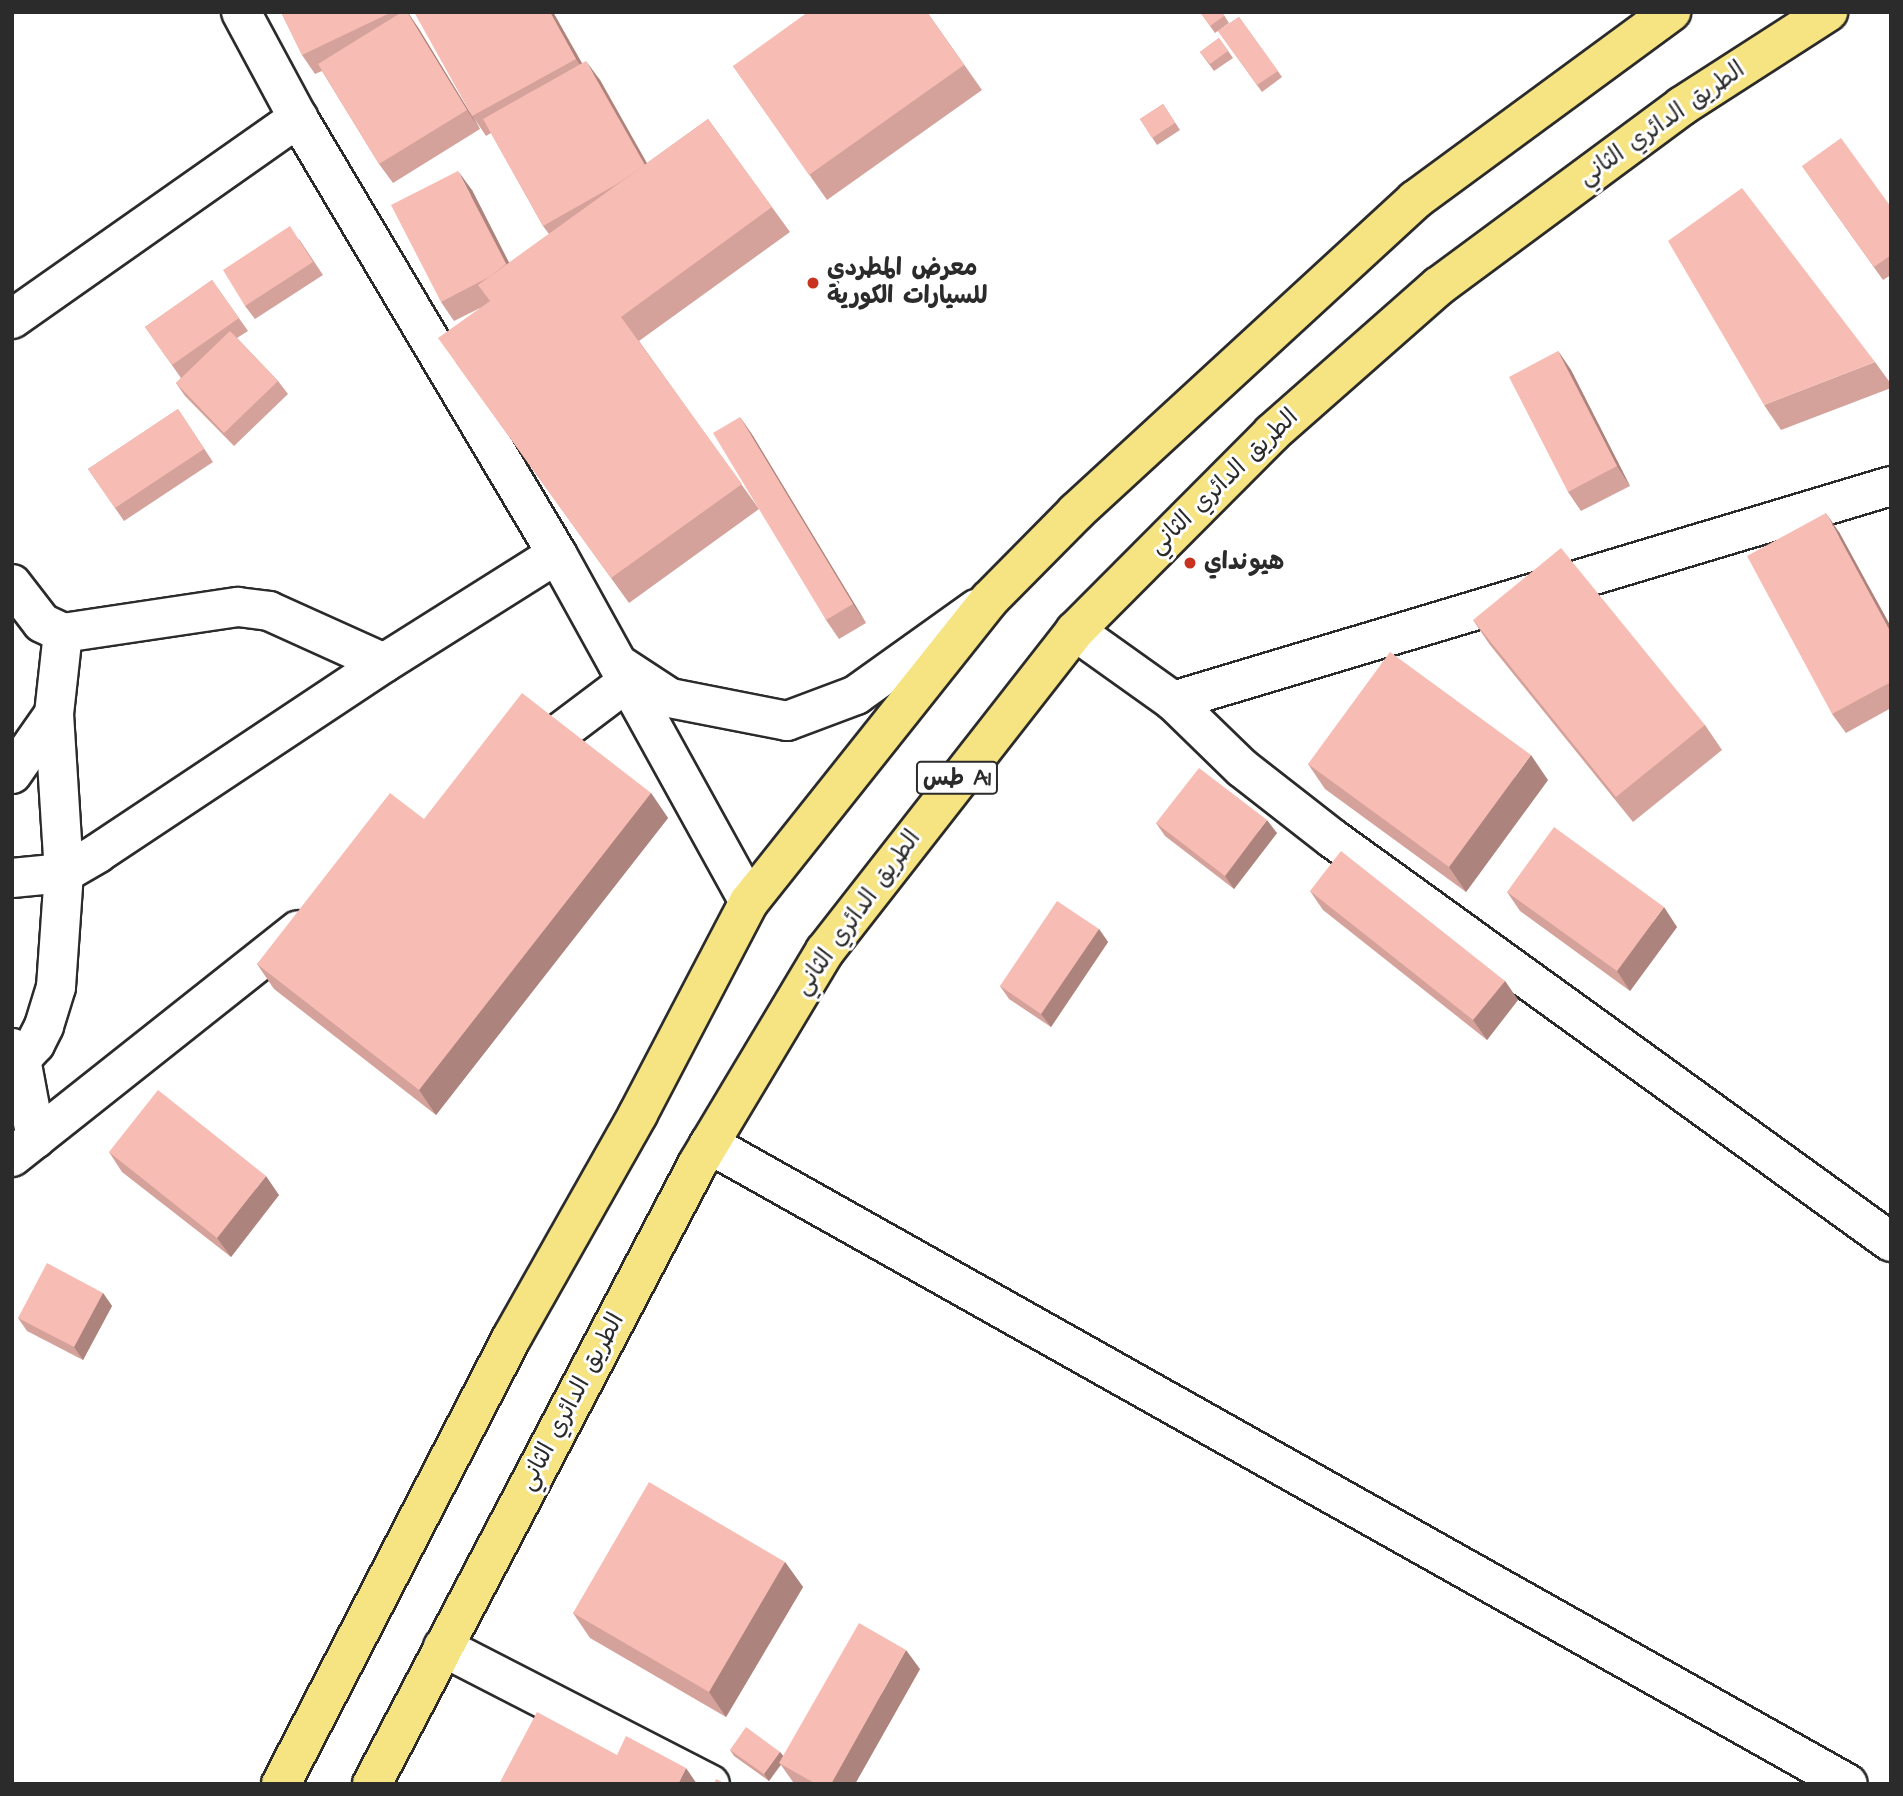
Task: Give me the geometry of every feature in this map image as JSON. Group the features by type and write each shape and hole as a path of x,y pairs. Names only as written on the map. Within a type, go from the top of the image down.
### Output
{"highway":[{"path":"281,1784 512,1337 638,1114 749,902 989,600 1086,503 1415,200 1671,12"},
{"name":"الطريق الدائري الثاني","path":"372,1784 709,1144 825,951 1075,631 1272,433 1438,286 1682,106 1828,12"}],"street":[{"path":"241,12 298,118 557,554 749,902"},
{"path":"12,320 298,118"},
{"path":"1173,701 1890,488"},
{"path":"12,878 64,873 384,663 557,554"},
{"path":"12,584 42,623 63,633 238,607 269,611 384,663"},
{"path":"621,673 670,698 787,721 856,695 989,600"},
{"path":"1075,631 1173,701 1242,768 1333,839 1891,1242"},
{"path":"24,1148 17,1054 35,1044 44,1026 56,987 64,873 54,714 63,633"},
{"path":"494,782 621,673"},
{"path":"12,774 54,714"},
{"path":"24,1148 328,906"},
{"path":"709,1144 1848,1784"},
{"path":"443,1647 710,1784"}],"building":[{"path":"281,12 392,12 302,55"},
{"path":"402,12 407,12 467,110 379,164 318,64"},
{"path":"414,12 550,12 576,59 472,116"},
{"path":"808,12 927,12 964,65 809,175 733,66"},
{"path":"1200,12 1222,12 1224,16 1210,26"},
{"path":"1239,17 1278,71 1257,85 1218,31"},
{"path":"1219,38 1228,51 1210,64 1200,52"},
{"path":"586,61 645,165 543,226 483,119"},
{"path":"1163,104 1175,123 1152,138 1140,119"},
{"path":"708,119 772,207 621,317 742,484 611,578 438,338 490,301 478,285"},
{"path":"1841,138 1891,207 1891,255 1874,267 1802,166"},
{"path":"458,171 506,264 489,277 441,302 391,205"},
{"path":"1742,188 1875,362 1764,405 1668,241"},
{"path":"290,226 313,262 245,306 223,270"},
{"path":"212,280 239,318 172,365 145,327"},
{"path":"230,331 278,381 224,433 176,383"},
{"path":"1558,351 1617,466 1568,492 1509,377"},
{"path":"178,409 204,449 115,508 88,469"},
{"path":"740,417 853,604 826,620 713,433"},
{"path":"1826,513 1891,633 1891,682 1832,714 1747,556"},
{"path":"1561,548 1705,725 1616,797 1473,620"},
{"path":"1390,652 1531,755 1449,867 1308,764"},
{"path":"522,693 651,793 419,1090 257,964 390,793 424,819"},
{"path":"1199,768 1267,820 1225,876 1156,823"},
{"path":"1554,827 1664,907 1617,971 1507,892"},
{"path":"1341,851 1505,981 1473,1020 1310,891"},
{"path":"1057,901 1099,929 1041,1014 1000,986"},
{"path":"158,1090 266,1176 217,1238 109,1152"},
{"path":"47,1263 103,1293 74,1347 18,1318"},
{"path":"649,1482 785,1562 709,1692 573,1613"},
{"path":"859,1623 906,1650 831,1784 816,1784 779,1763"},
{"path":"537,1712 617,1755 626,1736 686,1768 678,1784 499,1784"},
{"path":"746,1727 780,1752 764,1774 730,1750"}],"place":[{"name":"معرض المطردي للسيارات الكورية","path":"813,283"},
{"name":"هيونداي","path":"1190,563"}]}
